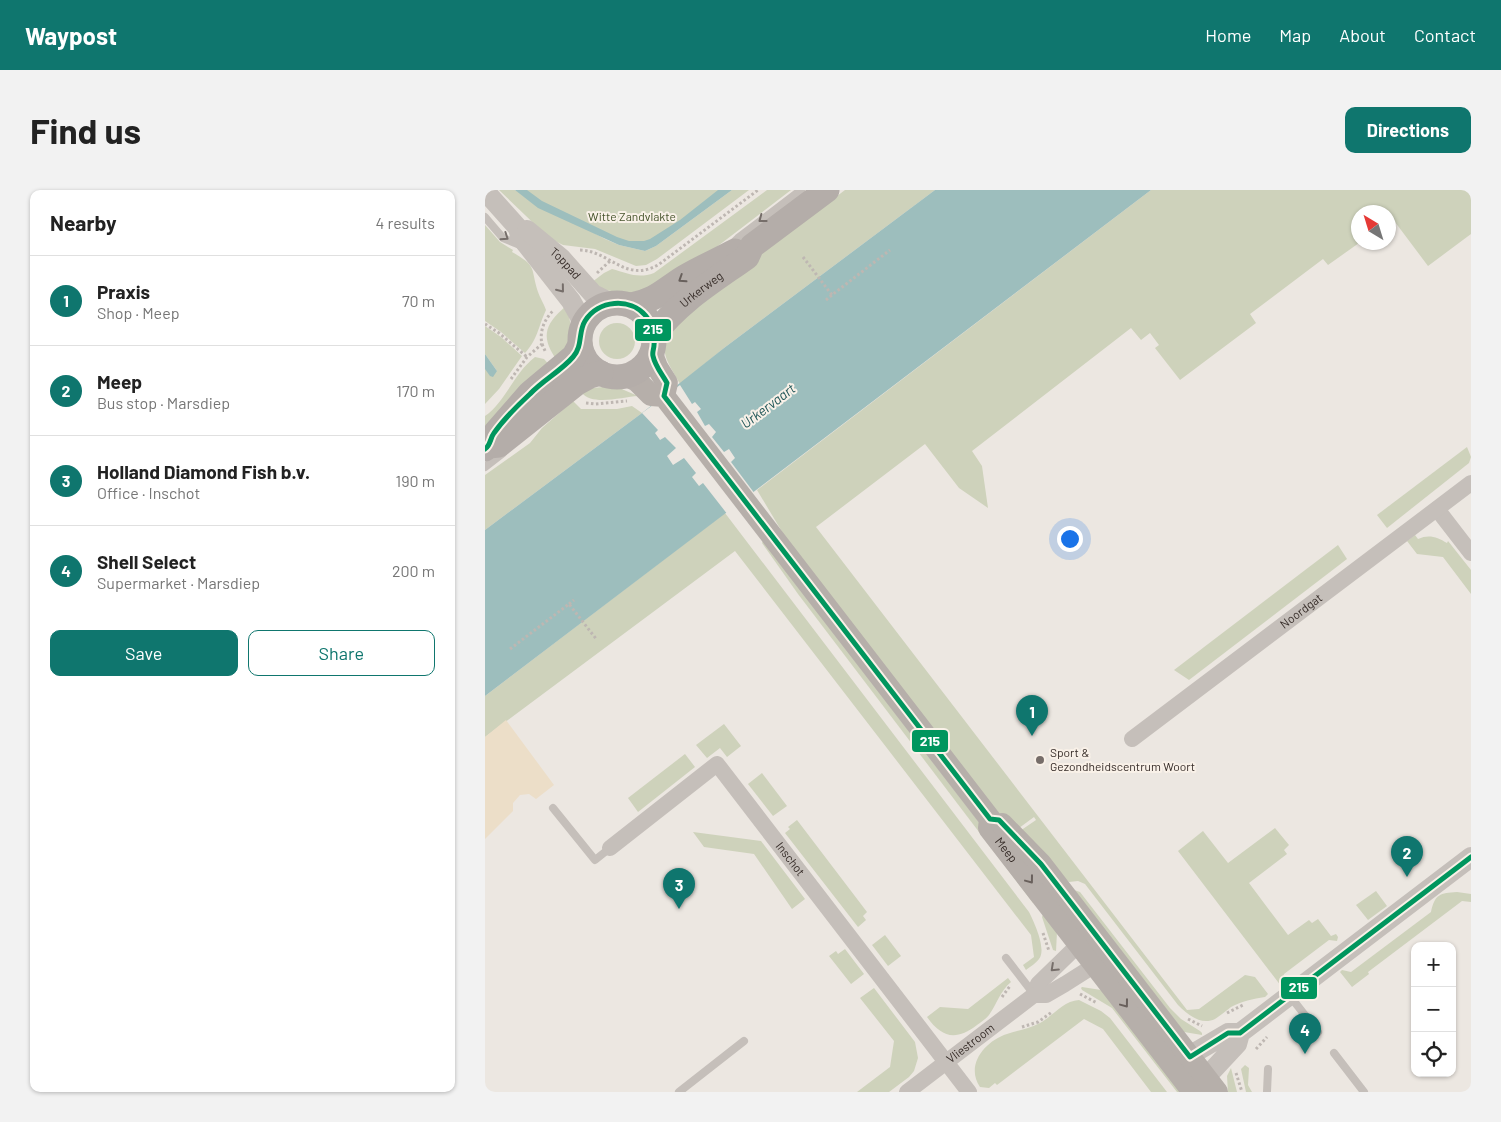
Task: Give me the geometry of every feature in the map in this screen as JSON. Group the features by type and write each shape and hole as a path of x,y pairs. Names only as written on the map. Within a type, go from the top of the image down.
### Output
{"main road":[{"name":"Urkerweg","path":"621,304 645,303 680,280 717,260 740,248 752,246 827,190"},
{"name":"Urkerweg","path":"653,344 662,324 677,309 747,257 752,246"},
{"path":"492,453 492,435 530,393 574,356 581,336 594,311 602,306 621,304 640,310 647,317 652,326 657,367 667,383 664,396"},
{"path":"581,336 586,360 592,367 611,377 627,376 640,369 647,362 653,344"},
{"path":"492,453 499,444 577,383 601,373"},
{"name":"Meep","path":"627,376 637,382 651,395 664,396 990,819 989,828 1095,965 1197,1079"},
{"name":"Meep","path":"990,819 999,820 1041,864 1103,944 1197,1079"}],"street":[{"name":"Toppad","path":"485,191 518,228 520,236 571,301 580,316 581,336"},
{"name":"Toppad","path":"518,228 527,230 561,258 593,294 621,304"},
{"name":"Noordgat","path":"1132,739 1471,483"},
{"path":"1437,509 1471,553"},
{"name":"Inschot","path":"610,848 717,764 947,1062"},
{"path":"1197,1079 1229,1033 1240,1033 1471,857"},
{"path":"1080,945 1103,944 1095,965"},
{"name":"Vliestroom","path":"1035,995 1038,984 1080,945"},
{"name":"Vliestroom","path":"907,1092 1035,995 1046,994 1095,965"},
{"path":"947,1062 969,1092"}],"lane":[{"name":"Urkerweg","path":"717,260 737,238 801,190"},
{"name":"Toppad","path":"485,217 503,238 531,250"},
{"path":"538,426 555,401"},
{"path":"553,808 595,860 610,848"},
{"path":"1005,958 1035,995"},
{"path":"1289,995 1318,1032"},
{"path":"679,1092 744,1041"},
{"path":"1334,1053 1364,1092"},
{"path":"1267,1092 1268,1068"}],"path":[{"path":"576,249 594,252 633,271 641,272 651,269 758,190"},
{"path":"826,300 890,250"},
{"path":"803,257 832,295"},
{"path":"508,383 527,357 542,344 541,338 544,324 551,313 557,308"},
{"path":"485,324 499,333 527,357"},
{"path":"581,399 595,404 631,401"},
{"path":"510,649 574,600"},
{"path":"569,604 597,640"},
{"path":"1234,1067 1242,1092"}],"green space":[{"path":"499,190 515,190 605,239 619,245 645,251 656,246 732,190 749,190 657,259 646,265 636,266 595,249 563,245 549,238"},
{"name":"Witte Zandvlakte","path":"522,190 725,190 654,242 623,244 535,202"},
{"path":"767,190 791,190 697,262 634,295 605,290 592,282 612,269 638,275 654,273"},
{"path":"845,190 935,190 724,348 680,384 666,356 665,343 680,315"},
{"path":"1151,190 1471,190 1471,234 1428,266 1396,223 1396,205 1351,205 1351,249 1328,265 1323,259 1250,314 1256,323 1180,380 1155,348 1159,345 1150,333 1141,340 1131,328 972,451 982,466 988,508 959,488 925,444 816,527 1187,1010 1199,1009 1245,975 1255,977 1268,994 1265,997 1235,1005 1215,1019 1210,1021 1200,1020 1178,1005 1085,884 1078,881 1069,882 1017,833 1036,820 1034,817 1015,831 1000,816 784,535 757,490"},
{"path":"485,225 500,242 513,250 512,252 530,265 538,292 546,310 535,338 525,353 485,321"},
{"path":"565,307 571,329 568,342 558,362 549,346 547,333 552,320"},
{"path":"617,323 624,324 630,328 634,334 634,348 630,354 624,358 617,359 610,358 604,354 600,348 599,341 600,334 604,328 610,324"},
{"path":"485,326 501,337 522,356 499,389 485,404 485,369 497,371 485,354"},
{"path":"535,357 544,359 552,368 485,435 485,416 499,403 521,371"},
{"path":"617,387 638,396 600,400 587,397 582,393 592,388"},
{"path":"573,401 581,409 617,409 632,406 642,413 485,530 485,475 530,443 542,428"},
{"path":"1467,447 1471,457 1469,463 1387,528 1377,515"},
{"path":"725,513 1029,912 1042,949 1039,959 1026,970 1023,965 1034,957 1031,935 735,551 485,737 485,696"},
{"path":"1415,535 1418,539 1429,536 1447,543 1448,541 1471,570 1471,594 1443,557 1417,554 1407,541"},
{"path":"763,541 1041,903 1033,903 798,594 762,543"},
{"path":"1338,545 1347,559 1189,680 1174,670"},
{"path":"724,724 741,746 727,757 720,748 707,758 696,745"},
{"path":"685,754 695,767 638,812 628,798"},
{"path":"762,773 787,806 773,816 748,784"},
{"path":"797,820 867,912 863,916 866,920 858,927 785,833 790,829 788,827"},
{"path":"1275,828 1289,845 1284,850 1287,854 1249,883 1288,935 1309,920 1312,923 1318,919 1331,936 1336,934 1338,937 1337,941 1329,940 1284,974 1281,986 1178,851 1203,831 1228,863"},
{"path":"693,832 761,841 805,899 792,909 754,854 704,847"},
{"path":"1074,890 1080,892 1170,1008 1181,1019 1200,1031 1202,1035 1184,1032"},
{"path":"1376,891 1387,906 1368,920 1356,905"},
{"path":"1457,892 1471,894 1471,902 1462,901 1368,972 1369,974 1352,987 1340,972 1342,970 1351,972 1431,912 1434,901 1439,896"},
{"path":"1043,914 1057,932 1056,951 1053,950 1042,917"},
{"path":"885,935 901,956 888,966 872,945"},
{"path":"845,949 864,974 851,984 829,956 836,951 838,954"},
{"path":"1008,978 1011,982 1001,993 989,1015 969,1030 956,1035 950,1035 938,1029 927,1017 940,1007 968,1009"},
{"path":"1082,987 1101,990 1185,1092 1177,1092 1112,1008 1082,990"},
{"path":"874,988 915,1042 918,1058 914,1071 909,1077 889,1092 857,1092 890,1067 894,1041 860,998"},
{"path":"1079,1000 1101,1011 1110,1018 1167,1092 1151,1092 1103,1029 1084,1019 997,1085 995,1083 989,1088 980,1087 976,1079 976,1062 991,1042 999,1037 1036,1025 1068,1003"},
{"path":"1245,1065 1249,1068 1248,1085 1252,1092 1246,1092 1241,1069"},
{"path":"1231,1068 1237,1092 1228,1092 1227,1076"}],"sand":[{"path":"506,720 554,785 536,799 529,794 520,795 513,803 513,811 485,839 485,737"}],"water":[{"path":"515,190 527,190 542,201 617,237 629,241 644,241 680,220 718,190 732,190 656,246 645,251 619,245 538,208"},
{"name":"Urkervaart","path":"935,190 1151,190 485,696 485,530"},
{"path":"485,354 497,371 493,377 485,369"}],"pier":[{"path":"680,385 692,404 695,402 701,409 697,412 705,426 709,424 716,432 712,437 724,452 729,449 735,458 731,462 755,494 728,515 703,483 699,486 692,477 696,473 684,458 673,465 667,456 676,448 665,437 660,440 655,433 658,430 642,413"}],"transit line":[{"name":"215","path":"485,449 494,433 511,413 535,389 573,357 578,348 583,325 591,314 606,305 614,303 632,306 646,316 653,330 654,360 667,383 664,396 990,819 999,820 1041,864 1190,1057 1228,1033 1240,1033 1471,857"}],"place":[{"name":"Praxis","path":"1032,736"},
{"name":"Sport & Gezondheidscentrum Woort","path":"1040,760"},
{"name":"Meep","path":"1407,877"},
{"name":"Holland Diamond Fish b.v.","path":"679,909"},
{"name":"Shell Select","path":"1305,1054"}]}
